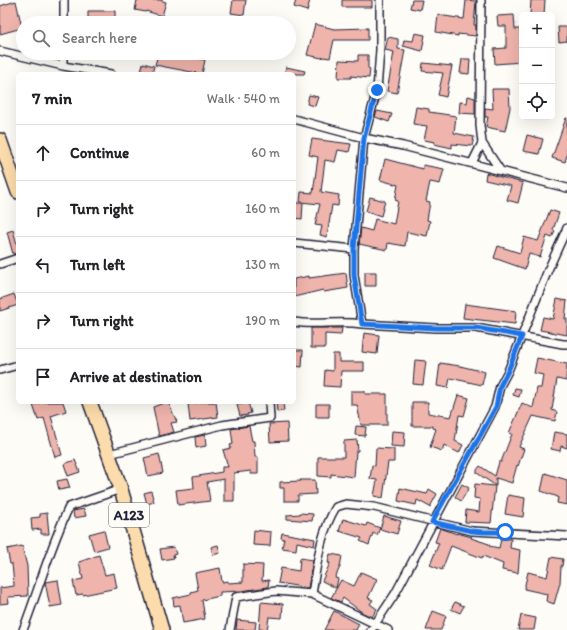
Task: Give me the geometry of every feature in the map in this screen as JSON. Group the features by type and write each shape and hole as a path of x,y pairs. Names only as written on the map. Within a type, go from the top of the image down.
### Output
{"highway":[{"path":"0,140 15,173"},
{"name":"A123","path":"91,404 121,489 162,630"}],"street":[{"path":"64,0 64,16"},
{"path":"362,324 354,275 354,249 364,138 377,90 380,50 380,0"},
{"path":"481,0 480,124 482,143 500,170"},
{"path":"0,51 16,55"},
{"path":"38,60 100,72"},
{"path":"63,60 63,66"},
{"path":"296,120 364,138 404,146 567,188"},
{"path":"472,163 482,143"},
{"path":"373,627 395,594 432,522 496,407 500,386 508,371 548,270 567,228"},
{"path":"296,243 354,249"},
{"path":"0,264 16,259"},
{"path":"296,322 306,324 317,322 347,322 436,328 476,328 567,344"},
{"path":"0,370 16,366"},
{"path":"109,454 222,425 270,418 268,404"},
{"path":"23,630 58,531 69,507 121,489"},
{"path":"312,594 321,541 336,507 346,504 374,507 432,522 483,532 567,536"},
{"path":"230,630 236,597 276,591 312,594 373,627 388,630"}],"building":[{"path":"137,0 160,0 166,2 162,16 146,11 135,10"},
{"path":"233,0 246,0 244,15 231,13"},
{"path":"296,0 310,0 307,11 294,7"},
{"path":"342,0 372,0 372,7 342,7"},
{"path":"412,0 422,0 420,10 410,8"},
{"path":"466,0 476,1 474,25 476,25 476,36 458,34 458,36 436,32 438,15 464,19"},
{"path":"531,0 545,0 544,12 530,12"},
{"path":"16,1 19,16 16,16 16,30 0,34 0,6"},
{"path":"88,11 115,11 115,16 88,16"},
{"path":"514,15 515,29 519,29 519,62 495,64 494,49 506,48 506,26 498,26 497,16"},
{"path":"315,24 334,29 368,28 368,40 334,40 330,58 307,55"},
{"path":"558,27 567,27 567,41 559,42"},
{"path":"415,33 425,35 422,51 403,46 404,40 413,41"},
{"path":"388,37 398,39 398,49 405,50 397,93 387,91 394,52 385,50"},
{"path":"358,55 368,55 368,68 370,69 369,78 351,76 351,78 338,78 339,60 358,61"},
{"path":"462,59 470,59 469,74 460,73"},
{"path":"156,60 205,60 202,72 192,72 155,65"},
{"path":"143,63 154,66 152,72 141,72"},
{"path":"423,63 452,66 446,97 438,95 443,73 422,71"},
{"path":"286,67 305,71 304,74 285,72"},
{"path":"492,89 509,89 510,108 505,131 486,127 488,117 485,117 485,108 493,109"},
{"path":"309,95 318,97 315,106 307,104"},
{"path":"468,96 475,98 475,114 459,113 460,102 467,103"},
{"path":"416,107 429,109 429,112 456,116 454,133 474,137 472,146 452,144 452,148 424,140 427,126 413,124"},
{"path":"377,111 392,114 389,122 375,117"},
{"path":"566,118 567,155 565,162 552,158"},
{"path":"527,135 543,139 539,154 523,151"},
{"path":"312,139 351,144 349,152 338,150 335,162 325,160 321,192 339,195 338,206 332,205 327,237 320,235 322,226 315,225 320,204 300,202 301,192 313,193 318,157 309,155"},
{"path":"385,159 423,169 423,165 444,169 440,184 430,182 426,201 430,202 427,220 430,221 427,236 407,232 405,246 388,243 387,250 359,244 361,228 372,231 375,219 394,224 398,201 395,200 398,185 380,180"},
{"path":"486,173 523,183 518,203 507,200 511,186 485,180"},
{"path":"370,197 385,201 381,216 366,211"},
{"path":"296,203 303,203 302,219 296,218"},
{"path":"550,210 559,213 552,238 547,236 540,257 529,254 525,269 494,258 498,246 520,253 524,237 538,241"},
{"path":"13,230 16,241 16,253 13,254 7,232"},
{"path":"365,272 376,272 376,286 365,286"},
{"path":"346,273 348,288 324,292 323,290 296,297 296,279 309,276 309,278"},
{"path":"14,294 16,306 0,311 0,299"},
{"path":"557,299 567,301 565,319 567,319 567,335 540,330 543,317 553,319"},
{"path":"465,304 516,311 515,324 463,318"},
{"path":"311,328 342,328 341,335 325,334 325,348 311,348"},
{"path":"364,333 379,335 377,354 362,352"},
{"path":"296,350 303,350 302,367 296,366"},
{"path":"333,354 339,354 339,362 364,362 364,371 341,371 340,387 324,386 325,370 333,371"},
{"path":"537,358 567,364 566,381 557,379 552,410 557,412 555,421 533,416 519,447 524,449 518,466 517,465 512,483 496,478 496,486 477,473 477,470 480,466 495,476 499,462 501,462 512,434 509,433 522,403 533,408 537,388 541,388 543,375 534,373"},
{"path":"415,360 426,361 423,385 413,384"},
{"path":"440,363 485,372 482,385 450,378 448,388 437,386"},
{"path":"515,388 521,389 519,397 513,395"},
{"path":"351,391 365,391 365,394 387,394 387,425 361,425 357,405 351,405"},
{"path":"458,395 469,398 464,416 459,415 455,441 463,445 459,453 444,445 442,451 430,447 436,429 433,428 433,426 412,426 412,402 428,402 428,413 451,417"},
{"path":"64,404 66,411 51,416 62,455 55,457 44,418 38,420 33,405"},
{"path":"161,404 169,404 177,422 171,423 174,432 159,436 153,407"},
{"path":"188,404 216,404 218,417 190,421"},
{"path":"249,404 251,413 240,416 237,405"},
{"path":"276,404 283,404 284,411 277,412"},
{"path":"316,404 329,404 329,417 316,417"},
{"path":"287,423 288,441 270,442 269,424"},
{"path":"249,426 252,441 254,441 255,457 258,457 258,474 251,474 251,471 234,473 234,501 224,501 224,479 207,482 210,501 178,505 176,490 194,488 193,477 222,472 222,467 228,467 223,450 231,448 230,445 233,444 231,429"},
{"path":"356,426 366,427 365,436 355,435"},
{"path":"392,431 405,432 404,447 391,446"},
{"path":"554,432 567,434 567,448 561,446 560,451 551,449"},
{"path":"205,435 206,446 196,448 195,437"},
{"path":"357,440 358,451 356,451 354,477 331,474 331,477 318,476 318,457 344,457 344,441"},
{"path":"376,448 394,449 394,462 388,462 383,498 374,496 377,480 370,479 372,465 375,466"},
{"path":"159,454 163,473 148,476 144,458"},
{"path":"75,460 80,472 68,476 64,464"},
{"path":"545,473 567,480 567,505 557,503 558,497 541,491"},
{"path":"67,479 70,488 59,490 57,481"},
{"path":"300,480 315,480 316,494 298,495 298,501 284,501 284,488 280,488 280,482 301,481"},
{"path":"462,484 469,488 461,501 455,497"},
{"path":"475,484 495,486 491,523 465,522 466,510 479,512 480,499 474,498"},
{"path":"400,488 427,494 429,489 437,494 430,507 417,500 416,505 398,501"},
{"path":"151,491 154,502 147,504 144,493"},
{"path":"508,495 525,498 523,517 505,514"},
{"path":"84,509 86,516 74,518 73,511"},
{"path":"47,513 49,534 41,534 41,529 32,530 31,518 40,517 40,514"},
{"path":"300,513 313,514 312,521 287,519 287,515"},
{"path":"384,516 401,521 397,534 380,529"},
{"path":"343,519 366,526 367,523 380,528 377,535 373,533 369,545 360,541 362,538 339,531"},
{"path":"440,528 472,537 471,538 489,544 489,546 499,548 501,539 511,539 510,548 520,550 518,573 502,570 503,564 451,546 442,570 430,565 439,543 435,542"},
{"path":"104,530 108,547 94,551 89,534"},
{"path":"254,530 271,532 270,546 253,545"},
{"path":"282,533 315,539 314,546 297,542 296,550 282,548 284,539 281,538"},
{"path":"218,545 220,553 213,555 211,547"},
{"path":"22,546 27,566 28,596 8,597 9,603 0,604 0,588 14,586 12,564 10,564 7,549"},
{"path":"174,547 176,554 173,555 174,558 162,560 160,549"},
{"path":"330,554 342,556 340,567 335,578 338,579 336,588 322,581 330,563 328,563"},
{"path":"99,555 105,575 114,573 117,588 76,595 73,581 83,579 79,562"},
{"path":"551,557 563,559 560,583 554,604 546,601 547,594 524,589 528,572 547,577"},
{"path":"300,558 313,560 308,588 278,583 281,568 299,571"},
{"path":"243,564 263,565 262,581 269,580 268,587 220,592 220,596 202,600 205,619 183,623 180,605 174,606 173,598 191,594 191,592 198,590 195,573 220,568 222,582 243,582"},
{"path":"361,572 377,579 368,598 373,600 370,604 377,609 372,617 363,613 343,598 341,602 331,598 341,580 354,586"},
{"path":"58,580 62,605 50,607 45,582"},
{"path":"261,602 283,604 282,618 269,617 267,630 259,629"},
{"path":"455,602 464,606 460,613 451,609"},
{"path":"334,611 359,624 356,630 324,630"},
{"path":"433,611 446,616 441,630 426,630"},
{"path":"521,615 536,618 534,630 518,630"},
{"path":"237,620 256,622 255,630 236,630"}],"route":[{"path":"377,90 364,138 354,249 354,275 362,324 436,328 476,328 522,336 508,371 500,386 496,407 432,522 472,531 505,532"}]}
